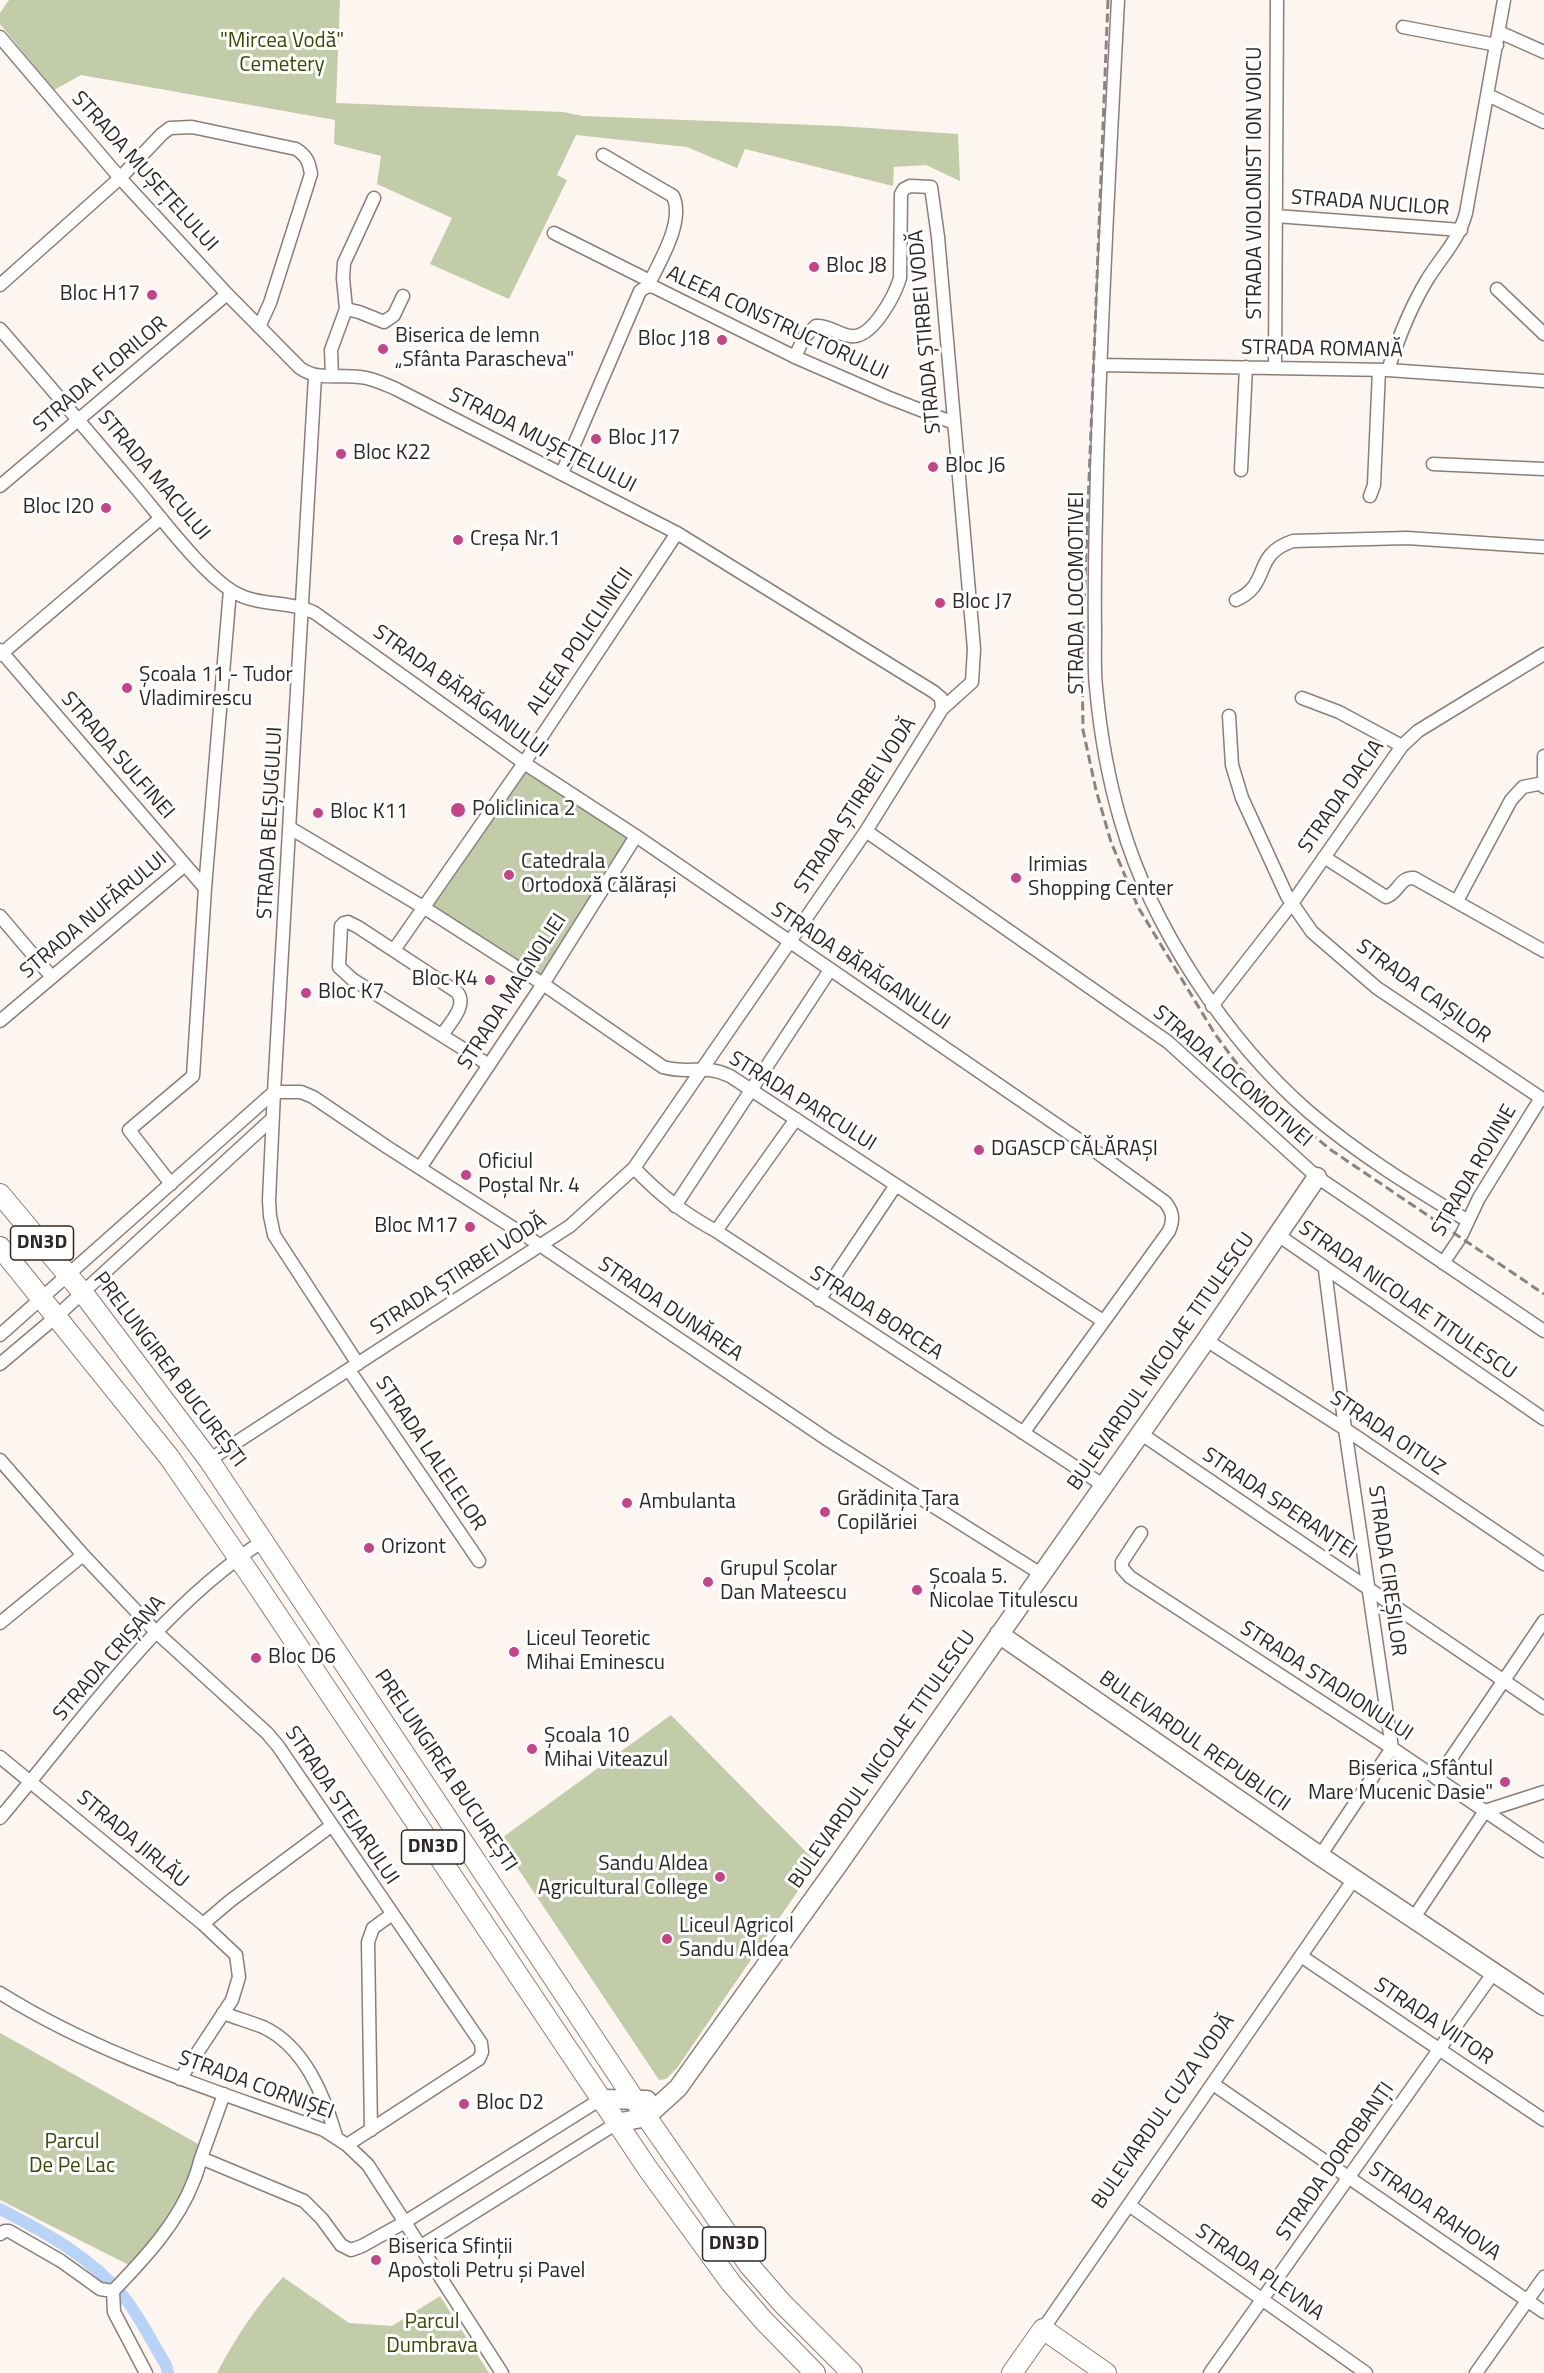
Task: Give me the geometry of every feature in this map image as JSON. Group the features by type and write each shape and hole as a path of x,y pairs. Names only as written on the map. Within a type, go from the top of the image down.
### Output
{"main road":[{"name":"BULEVARDUL NICOLAE TITULESCU","path":"617,2123 646,2117 678,2088 1206,1340 1317,1177"},
{"name":"PRELUNGIREA BUCUREȘTI","path":"0,1194 83,1293 209,1460 646,2117 749,2265 782,2304 852,2373"},
{"name":"DN3D","path":"0,1246 169,1457 648,2169 731,2283 814,2373"},
{"name":"BULEVARDUL REPUBLICII","path":"999,1634 1320,1856 1544,2006"},
{"path":"600,2099 666,2100"},
{"path":"1043,2329 1106,2373"},
{"name":"BULEVARDUL CUZA VODĂ","path":"1012,2373 1043,2329"}],"street":[{"name":"STRADA LOCOMOTIVEI","path":"1118,0 1100,365 1094,599 1095,685 1108,769 1121,823 1141,877 1163,922 1212,1006 1266,1069 1308,1111 1351,1146 1468,1221"},
{"name":"STRADA VIOLONIST ION VOICU","path":"1275,367 1276,0"},
{"path":"1370,496 1374,485 1384,370 1426,280 1461,230 1504,0"},
{"path":"1403,27 1497,45"},
{"path":"1499,32 1544,52"},
{"name":"STRADA MUȘEȚELULUI","path":"0,37 120,178 227,294 300,368 315,376 348,375 372,379 677,532 934,692 941,698 942,709"},
{"path":"1488,95 1544,122"},
{"path":"0,285 120,178 162,134 170,128 192,127 296,149 304,154 309,163 311,174 270,303 259,327"},
{"name":"ALEEA CONSTRUCTORULUI","path":"603,155 673,196 677,204 676,224 649,283 654,287 795,357 954,423"},
{"name":"STRADA ȘTIRBEI VODĂ","path":"209,1460 570,1226 634,1168 866,831 942,709 972,682 974,664 931,187 910,186 903,189 901,194 900,278 897,288 872,328 860,336 850,336 826,325 816,326 804,338 795,357"},
{"path":"332,376 331,350 346,309 344,263 375,198"},
{"name":"STRADA NUCILOR","path":"1276,216 1461,230"},
{"path":"554,233 649,283 640,291 562,473"},
{"path":"1497,289 1544,334"},
{"name":"STRADA FLORILOR","path":"0,486 227,294"},
{"path":"346,309 384,322 394,315 403,296"},
{"name":"STRADA MACULUI","path":"0,329 208,570 230,590 243,597 302,606"},
{"name":"STRADA ROMANĂ","path":"1100,365 1384,370 1544,381"},
{"path":"1241,470 1246,367"},
{"name":"STRADA BELȘUGULUI","path":"273,1118 315,376"},
{"path":"1433,464 1544,469"},
{"path":"1,653 161,518"},
{"name":"ALEEA POLICLINICII","path":"393,950 524,763 677,532"},
{"path":"1236,600 1248,595 1254,589 1264,562 1271,553 1279,546 1293,541 1407,538 1544,547"},
{"path":"171,1184 129,1130 193,1076 205,888 230,590"},
{"name":"STRADA BĂRĂGANULUI","path":"302,606 325,620 524,763 636,836 1095,1151 1171,1209 1172,1223 1169,1232 1023,1433"},
{"name":"STRADA SULFINEI","path":"1,653 205,888"},
{"name":"STRADA DACIA","path":"1212,1006 1293,902 1402,746 1418,731 1544,654"},
{"path":"1302,698 1338,712 1402,746"},
{"name":"STRADA CAIȘILOR","path":"1228,716 1232,765 1242,798 1287,896 1312,932 1377,988 1542,1099"},
{"path":"1457,901 1511,800 1524,788 1543,785 1544,756"},
{"name":"STRADA PARCULUI","path":"290,828 423,907 543,984 663,1067 685,1072 703,1068 716,1069 730,1076 1103,1321"},
{"name":"STRADA LOCOMOTIVEI","path":"866,831 1168,1042 1317,1177 1544,1330"},
{"name":"STRADA MAGNOLIEI","path":"420,1168 543,984 636,836"},
{"path":"1324,857 1386,897 1392,895 1408,877 1422,881 1544,951"},
{"name":"STRADA NUFĂRULUI","path":"0,1021 185,865"},
{"path":"0,916 51,976"},
{"path":"442,1035 459,1008 461,996 393,950 348,922 344,922 341,926 339,962 342,972 489,1065"},
{"path":"675,1206 831,970"},
{"path":"0,1335 274,1092"},
{"name":"STRADA DUNĂREA","path":"274,1092 301,1092 314,1097 540,1245 828,1440 1041,1574"},
{"name":"STRADA ROVINE","path":"1443,1263 1479,1198 1542,1099"},
{"path":"0,1364 83,1293 273,1118"},
{"name":"STRADA LALELELOR","path":"273,1118 269,1200 274,1236 353,1367 479,1561"},
{"path":"716,1231 795,1119"},
{"name":"STRADA BORCEA","path":"634,1168 661,1196 675,1206 1103,1485"},
{"path":"819,1300 896,1185"},
{"name":"STRADA NICOLAE TITULESCU","path":"1278,1235 1325,1270 1544,1419"},
{"name":"STRADA CIREȘILOR","path":"1325,1270 1345,1429 1392,1748"},
{"name":"STRADA OITUZ","path":"1206,1340 1345,1429 1544,1564"},
{"name":"STRADA SPERANȚEI","path":"1140,1433 1544,1708"},
{"name":"STRADA STEJARULUI","path":"0,1460 83,1555 155,1631 267,1733 296,1770 391,1915 481,2043 482,2052 479,2059 347,2145"},
{"name":"STRADA STADIONULUI","path":"1141,1533 1122,1562 1122,1568 1130,1577 1392,1748 1544,1851"},
{"name":"STRADA CRIȘANA","path":"0,1818 155,1631 238,1557 263,1541"},
{"path":"0,1623 83,1555"},
{"path":"1437,1779 1544,1621"},
{"path":"1320,1856 1392,1748"},
{"name":"STRADA JIRLĂU","path":"0,1757 203,1924 236,1955 237,1986 232,2000 223,2013"},
{"path":"1413,1919 1485,1811 1544,1791"},
{"path":"203,1924 230,1901 332,1826"},
{"name":"BULEVARDUL CUZA VODĂ","path":"1043,2329 1354,1879"},
{"path":"371,2130 368,1942 373,1928 391,1915"},
{"name":"STRADA VIITOR","path":"1301,1956 1544,2120"},
{"name":"STRADA DOROBANȚI","path":"1210,2373 1494,1972"},
{"name":"STRADA CORNIȘEI","path":"0,1993 23,2008 140,2064 336,2136 368,2165 502,2373"},
{"path":"180,2079 223,2013 264,2028 283,2040 297,2054 307,2068 326,2106 336,2136"},
{"name":"STRADA RAHOVA","path":"1213,2084 1544,2312"},
{"path":"112,2291 147,2254 172,2222 194,2180 224,2094"},
{"path":"201,2158 304,2201 346,2248 357,2248 405,2222 600,2099"},
{"name":"BULEVARDUL NICOLAE TITULESCU","path":"421,2246 617,2123"},
{"name":"STRADA PLEVNA","path":"1129,2205 1366,2373"},
{"path":"0,2234 9,2231 62,2261 100,2289 112,2291"},
{"path":"1476,2373 1544,2277"},
{"path":"112,2291 114,2312 146,2373"}],"green space":[{"name":"\"Mircea Vodă\" Cemetery","path":"9,0 340,0 336,103 563,112 583,116 840,126 958,134 960,181 926,165 894,167 893,186 745,149 737,168 687,147 576,135 557,175 567,180 509,299 430,264 452,218 377,184 381,156 334,144 335,120 81,75 54,90 0,24 0,13"},
{"path":"524,763 636,836 543,984 423,907"},
{"path":"671,1715 817,1863 677,2068 666,2079 659,2080 499,1840"},
{"name":"Parcul De Pe Lac","path":"0,2033 200,2145 192,2179 167,2221 131,2266 0,2200"},
{"name":"Parcul Dumbrava","path":"283,2277 349,2323 392,2326 440,2296 489,2373 217,2373 247,2323"}],"waterway":[{"path":"0,2209 67,2247 111,2283 135,2313 166,2365 168,2373"}],"railway":[{"path":"1108,0 1082,657 1083,730 1096,790 1111,842 1138,907 1215,1034 1240,1068 1280,1108 1331,1150 1544,1294"}],"place":[{"name":"Bloc J8","path":"814,267"},
{"name":"Bloc H17","path":"152,295"},
{"name":"Bloc J18","path":"722,340"},
{"name":"Biserica de lemn „Sfânta Parascheva\"","path":"383,349"},
{"name":"Bloc J17","path":"596,439"},
{"name":"Bloc K22","path":"341,454"},
{"name":"Bloc J6","path":"933,467"},
{"name":"Bloc I20","path":"106,508"},
{"name":"Creșa Nr.1","path":"458,540"},
{"name":"Bloc J7","path":"940,603"},
{"name":"Școala 11 - Tudor Vladimirescu","path":"127,688"},
{"name":"Policlinica 2","path":"458,810"},
{"name":"Bloc K11","path":"318,813"},
{"name":"Catedrala Ortodoxă Călărași","path":"509,875"},
{"name":"Irimias Shopping Center","path":"1016,878"},
{"name":"Bloc K4","path":"490,980"},
{"name":"Bloc K7","path":"306,993"},
{"name":"DGASCP CĂLĂRAȘI","path":"979,1150"},
{"name":"Oficiul Poștal Nr. 4","path":"466,1175"},
{"name":"Bloc M17","path":"470,1227"},
{"name":"Ambulanta","path":"627,1503"},
{"name":"Grădinița Țara Copilăriei","path":"825,1512"},
{"name":"Orizont","path":"369,1548"},
{"name":"Grupul Școlar Dan Mateescu","path":"708,1582"},
{"name":"Școala 5. Nicolae Titulescu","path":"917,1590"},
{"name":"Liceul Teoretic Mihai Eminescu","path":"514,1652"},
{"name":"Bloc D6","path":"256,1658"},
{"name":"Școala 10 Mihai Viteazul","path":"532,1749"},
{"name":"Biserica „Sfântul Mare Mucenic Dasie\"","path":"1505,1782"},
{"name":"Sandu Aldea Agricultural College","path":"720,1877"},
{"name":"Liceul Agricol Sandu Aldea","path":"667,1939"},
{"name":"Bloc D2","path":"464,2104"},
{"name":"Biserica Sfinții Apostoli Petru și Pavel","path":"376,2260"}]}
